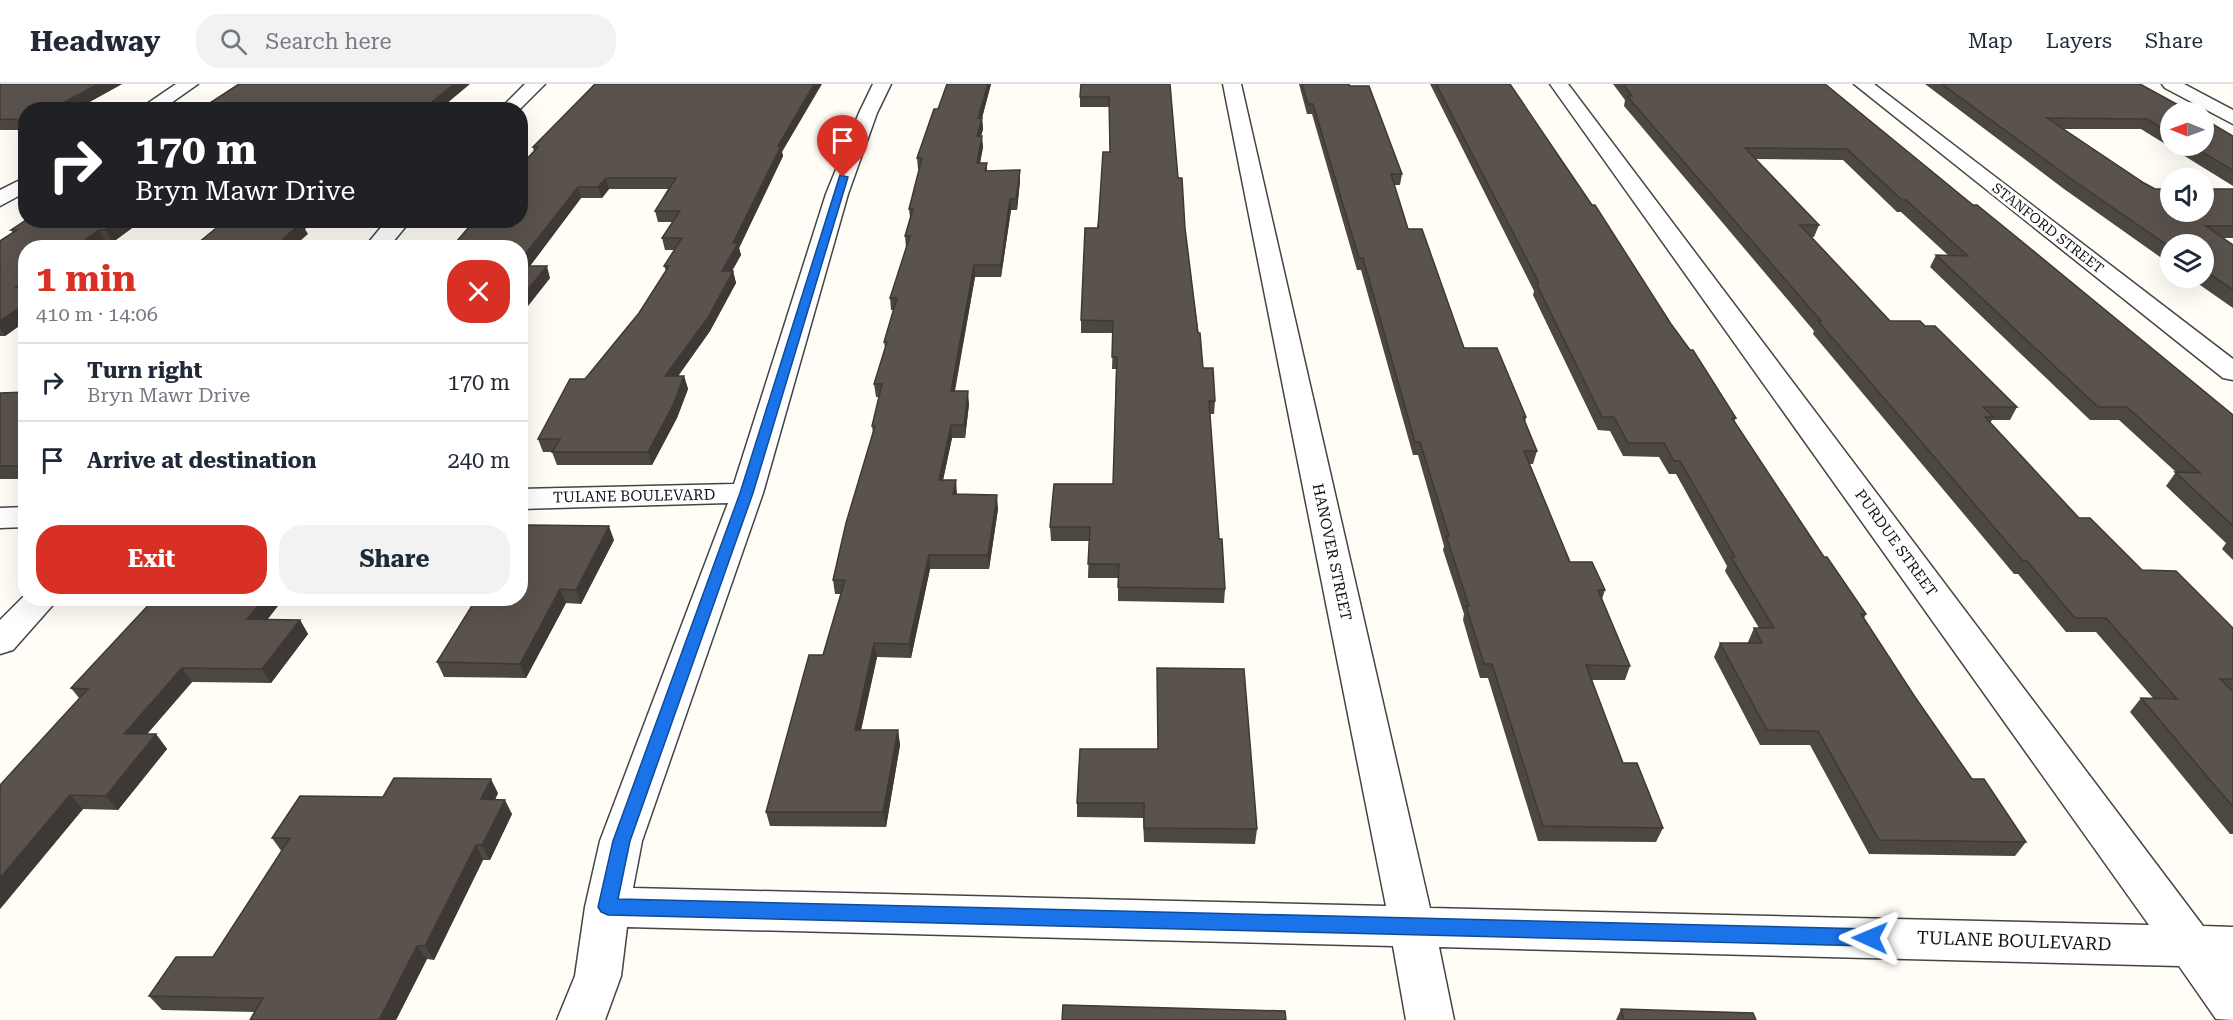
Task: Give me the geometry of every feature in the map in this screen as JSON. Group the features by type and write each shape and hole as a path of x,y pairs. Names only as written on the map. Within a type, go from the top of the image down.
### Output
{"street":[{"path":"160,102 189,84"},
{"path":"517,102 536,84"},
{"path":"581,1020 598,976 621,841 747,493 837,194 868,113 882,84"},
{"name":"HANOVER STREET","path":"1232,84 1412,926 1430,1020"},
{"name":"PURDUE STREET","path":"1559,84 2212,946 2233,1003"},
{"name":"STANFORD STREET","path":"1863,84 2233,372"},
{"path":"2171,84 2233,118"},
{"path":"0,199 18,188"},
{"path":"382,240 393,228"},
{"name":"TULANE BOULEVARD","path":"528,499 747,493"},
{"path":"0,518 18,517"},
{"path":"0,641 34,606"},
{"name":"TULANE BOULEVARD","path":"608,907 2212,946"}],"building":[{"path":"0,84 98,84 65,102 18,102 18,120 0,119"},
{"path":"239,84 454,84 432,102 211,102"},
{"path":"595,84 814,84 778,146 781,146 733,243 738,243 722,271 733,271 707,319 665,376 684,376 673,405 648,452 552,452 560,439 538,439 570,379 585,379 639,313 669,266 664,266 682,238 662,238 680,211 655,211 676,178 606,178 598,187 578,187 528,251 528,240 458,240 468,228 528,228 528,158 538,147 533,147"},
{"path":"947,84 988,84 978,118 982,118 977,136 982,136 977,163 987,163 985,171 1020,170 1016,199 1010,199 1001,265 974,265 951,391 968,391 964,425 951,425 939,480 956,480 953,494 997,495 988,555 929,555 909,644 874,643 855,730 898,730 883,812 766,812 809,655 823,655 845,580 833,580 846,523 875,426 872,426 882,384 874,384 897,298 890,298 910,236 905,236 913,209 909,209 922,158 917,158 934,109 938,109"},
{"path":"1081,84 1170,84 1178,178 1182,178 1185,228 1203,368 1213,368 1215,401 1209,401 1225,589 1118,587 1119,564 1088,564 1090,527 1050,527 1054,484 1113,484 1117,357 1112,357 1113,321 1081,320 1085,228 1098,228 1103,152 1110,152 1109,97 1080,97"},
{"path":"1302,84 1369,86 1402,174 1391,174 1408,229 1422,229 1464,348 1497,348 1526,417 1523,417 1537,451 1524,451 1570,562 1592,562 1605,590 1598,590 1630,666 1586,665 1623,763 1637,763 1663,828 1543,826 1492,664 1484,664 1466,606 1469,606 1446,536 1449,536 1420,442 1415,442 1363,258 1359,258 1313,104 1308,104"},
{"path":"1436,84 1510,84 1592,205 1595,205 1671,324 1690,350 1693,350 1736,418 1732,418 1824,557 1827,557 1866,614 1861,614 1915,697 1972,779 1984,779 2026,842 1879,840 1818,731 1767,730 1720,643 1762,643 1754,628 1774,628 1731,557 1735,557 1680,461 1674,461 1664,443 1628,443 1614,417 1602,417 1536,283 1539,283"},
{"path":"1623,84 1825,84 1973,205 1977,205 2014,235 2233,415 2233,526 2175,472 2200,473 2127,407 2098,407 1936,255 1968,256 1847,149 1745,148 1819,225 1800,225 1890,321 1920,321 1925,326 1935,326 2017,407 1983,407 1994,417 1985,417 2079,518 2090,518 2142,570 2176,571 2233,628 2233,679 2220,679 2233,692 2233,807 2141,698 2177,699 2106,618 2075,618 2027,561 2023,561 1818,321 1821,321 1627,96 1632,96"},
{"path":"1942,84 2140,84 2173,102 2160,102 2160,127 2147,119 2047,118 2144,183 2160,189 2160,222 2214,222 2214,189 2233,189 2233,226 2206,226 2233,245 2233,290 2214,277 2214,234 2160,234 2160,240 2070,178"},
{"path":"2214,125 2233,136 2233,170 2208,156 2214,156"},
{"path":"18,225 18,228 109,228 99,230 85,240 18,240 18,286 16,287 18,287 18,309 0,321 0,241 17,230 11,230"},
{"path":"216,228 295,228 282,240 202,240"},
{"path":"528,266 547,266 528,289"},
{"path":"18,392 18,466 0,466 0,393"},
{"path":"528,525 609,526 576,590 560,589 520,664 437,662 472,606 528,606"},
{"path":"148,606 258,606 247,619 300,620 262,669 182,668 124,734 156,734 106,796 70,795 0,878 0,785 88,689 71,688"},
{"path":"1157,668 1244,669 1257,829 1144,828 1144,803 1077,803 1080,749 1158,749"},
{"path":"394,778 491,779 481,799 505,800 482,845 476,845 425,946 417,946 379,1020 250,1020 263,998 149,996 176,957 213,957 290,838 272,838 300,796 383,797"},
{"path":"1063,1005 1285,1011 1286,1020 1062,1020"},
{"path":"1621,1009 1753,1013 1756,1020 1624,1020"}],"route":[{"path":"843,177 747,493 621,841 608,907 1870,938"}]}
